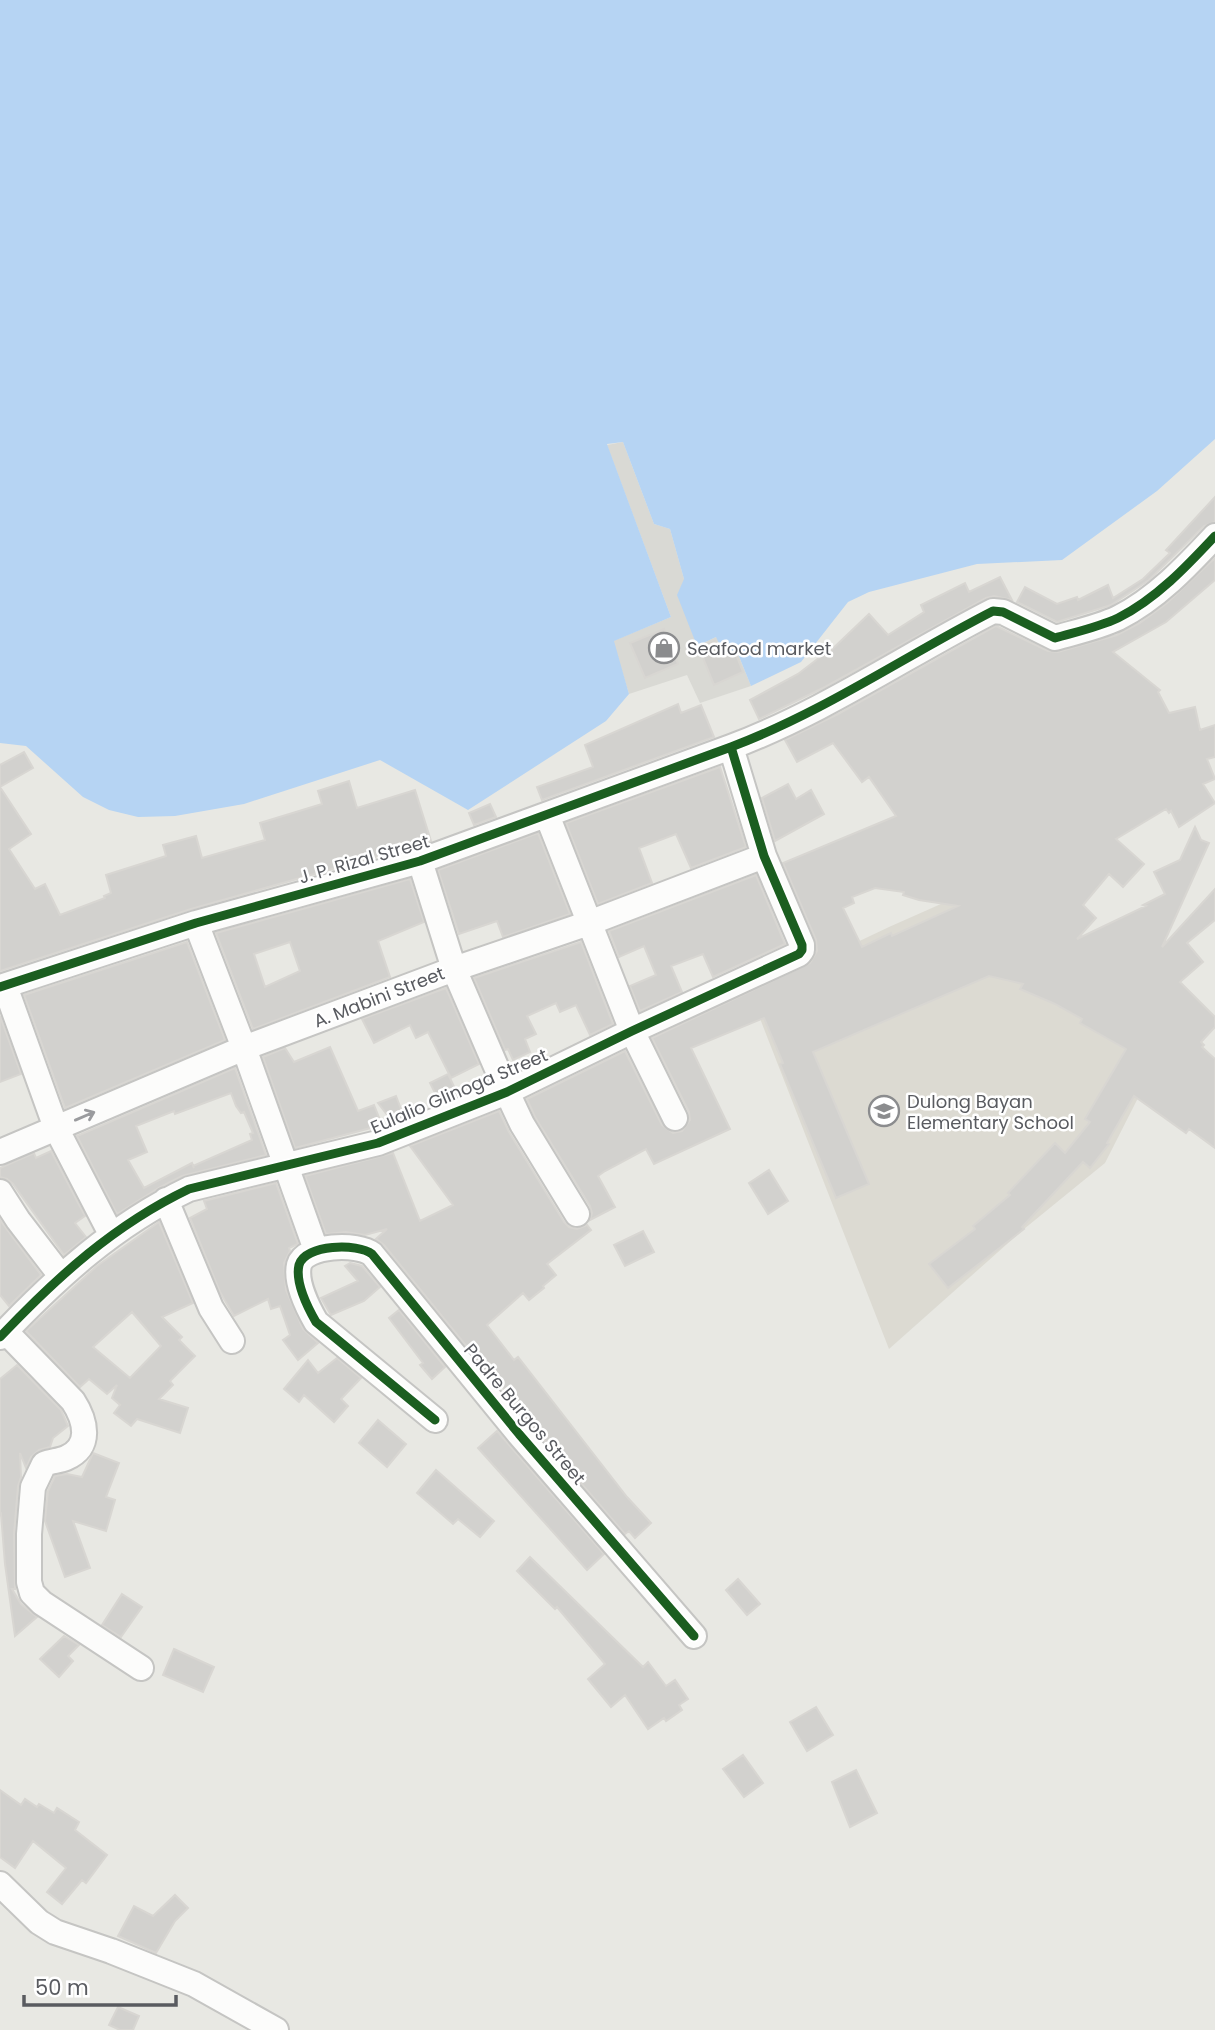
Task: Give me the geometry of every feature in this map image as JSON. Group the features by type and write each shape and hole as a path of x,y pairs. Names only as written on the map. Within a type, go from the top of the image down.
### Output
{"street":[{"name":"J. P. Rizal Street","path":"2,987 196,923 420,861 771,732 821,708 993,611 1003,612 1055,638 1116,619 1158,592 1215,536"},
{"path":"731,747 764,856"},
{"path":"547,815 632,1031 675,1118"},
{"name":"A. Mabini Street","path":"0,1152 244,1048 454,968 589,923 764,856"},
{"name":"Eulalio Glinoga Street","path":"3,1334 61,1276 111,1234 189,1189 378,1143 507,1092 796,956 801,952 802,945 764,856"},
{"path":"420,861 454,968 507,1092 522,1124 577,1214"},
{"path":"196,923 316,1250 301,1261 298,1272 309,1310 316,1322 435,1420"},
{"path":"2,987 56,1128 111,1234"},
{"path":"0,1192 61,1276"},
{"path":"166,1200 211,1308 232,1341"},
{"name":"Padre Burgos Street","path":"316,1250 359,1247 372,1254 519,1434 694,1636"},
{"path":"3,1334 73,1401 81,1413 85,1429 85,1439 81,1447 67,1458 44,1464 33,1487 29,1534 29,1582 32,1593 42,1603 141,1668"},
{"path":"0,1884 39,1922 55,1932 194,1984 275,2030"}],"shaded area":[{"path":"623,442 654,524 670,529 684,579 697,646 716,637 736,649 751,686 700,703 687,675 629,694 613,641 671,617 607,445"},
{"path":"995,880 1174,1027 1105,1163 1024,1229 889,1349 750,993"}],"water":[{"path":"0,0 1215,0 1215,439 1157,491 1062,560 977,564 869,592 848,602 801,662 751,686 736,649 724,654 716,637 697,646 677,595 684,579 670,529 654,524 623,442 607,444 671,617 614,641 629,694 606,721 468,810 380,760 244,804 175,816 138,817 109,810 83,797 26,746 0,743"}],"building":[{"path":"1215,497 1215,522 1204,526 1149,580 1111,605 1057,622 1017,602 1025,587 1057,604 1077,597 1078,600 1108,585 1113,598 1143,579 1170,553 1166,550"},
{"path":"1215,558 1215,580 1166,622 1113,652 1160,690 1158,692 1169,713 1195,707 1200,730 1215,725 1215,757 1207,759 1215,779 1203,784 1215,803 1179,827 1171,811 1169,813 1166,809 1116,839 1144,864 1123,887 1109,874 1083,905 1096,918 1077,939 1165,894 1154,872 1180,860 1195,827 1201,840 1209,843 1162,947 1215,889 1215,920 1187,943 1203,962 1180,982 1215,1017 1215,1027 1201,1042 1204,1045 1202,1047 1215,1059 1215,1148 1189,1129 1186,1133 1134,1096 1107,1143 1109,1144 1090,1168 1083,1162 1022,1227 1024,1229 948,1288 929,1264 975,1229 973,1226 1010,1195 1008,1193 1055,1143 1065,1153 1090,1122 1085,1119 1126,1049 1080,1023 1082,1019 1020,989 1023,984 989,976 813,1052 869,1184 836,1198 780,1064 783,1063 764,1018 691,1048 730,1129 654,1164 646,1149 605,1171 598,1176 615,1207 590,1220 590,1206 535,1117 527,1099 625,1051 662,1125 673,1133 682,1131 690,1120 689,1112 652,1038 810,963 817,951 816,940 783,863 896,816 869,777 862,782 833,743 797,762 785,740 838,714 996,626 1048,651 1058,652 1117,635 1140,623 1167,603","holes":["875,888 904,892 903,895 919,900 958,906 862,947 843,908 854,903 852,897"]},
{"path":"1000,577 1012,600 994,596 986,598 825,687 759,719 750,700 798,674 824,654 825,656 869,614 888,635 924,612 921,605 965,583 969,592"},
{"path":"664,629 678,664 645,678 630,643"},
{"path":"715,641 722,657 735,652 743,672 714,685 699,648"},
{"path":"678,704 681,713 701,705 714,737 542,800 537,787 593,767 585,745"},
{"path":"24,752 33,768 0,787 0,765"},
{"path":"720,767 746,847 691,868 676,834 639,848 652,883 598,904 566,823"},
{"path":"349,781 357,808 415,790 431,841 191,909 0,971 0,787 31,834 9,849 35,889 45,884 60,915 105,898 104,896 111,893 106,875 166,856 163,845 196,836 202,858 265,840 260,823 322,804 318,791"},
{"path":"788,784 796,799 811,790 824,814 775,841 762,798"},
{"path":"490,804 496,817 474,825 469,813"},
{"path":"538,833 570,914 503,937 497,921 459,934 438,870"},
{"path":"756,875 785,944 713,977 703,954 671,966 682,992 640,1011 630,986 656,975 644,946 619,957 609,931"},
{"path":"410,879 424,922 378,941 390,977 253,1029 216,933","holes":["290,942 300,971 265,987 254,954"]},
{"path":"187,942 225,1040 65,1108 24,995"},
{"path":"581,942 613,1024 590,1035 576,1005 560,1012 556,1003 527,1016 536,1034 525,1039 530,1052 513,1060 508,1049 505,1050 474,978"},
{"path":"446,988 479,1064 451,1078 428,1032 416,1038 410,1025 374,1043 362,1019"},
{"path":"0,1016 21,1074 0,1082"},
{"path":"330,1047 358,1111 374,1105 382,1125 295,1148 263,1057 285,1048 294,1062"},
{"path":"235,1068 266,1155 182,1176 117,1214 77,1136","holes":["231,1093 236,1106 241,1113 244,1112 253,1133 250,1134 252,1140 193,1166 192,1163 144,1188 128,1160 147,1152 136,1126"]},
{"path":"448,1074 458,1095 440,1103 430,1083"},
{"path":"396,1096 404,1117 392,1121 378,1103"},
{"path":"499,1111 564,1222 577,1229 587,1225 591,1230 547,1264 556,1275 544,1288 529,1300 523,1293 487,1325 514,1360 518,1357 627,1497 651,1523 635,1538 629,1531 625,1534 530,1424 492,1373 490,1375 384,1245 376,1239 387,1229 365,1235 346,1232 326,1234 305,1176 393,1153 420,1221 453,1205 410,1146"},
{"path":"51,1151 85,1216 75,1223 86,1237 64,1255 13,1184 0,1177 0,1168 34,1153 36,1158"},
{"path":"769,1170 788,1201 768,1214 749,1183"},
{"path":"276,1183 298,1244 289,1248 284,1263 286,1290 303,1329 318,1343 298,1360 283,1340 290,1335 280,1306 271,1309 268,1299 234,1316 220,1292 190,1218 207,1209 204,1201"},
{"path":"0,1220 41,1275 9,1306 0,1295"},
{"path":"159,1222 193,1303 162,1317 182,1337 179,1340 195,1356 170,1381 173,1385 159,1399 188,1408 180,1433 137,1419 131,1426 114,1413 120,1405 112,1398 117,1385 107,1394 89,1379 80,1387 26,1331 97,1266","holes":["132,1312 161,1346 130,1378 93,1347"]},
{"path":"643,1231 654,1252 625,1266 614,1245"},
{"path":"350,1263 362,1266 380,1287 364,1301 331,1315 321,1298 358,1281 345,1266"},
{"path":"399,1310 445,1367 432,1379 389,1318"},
{"path":"337,1358 361,1378 341,1399 348,1406 334,1422 304,1395 299,1402 284,1389 308,1360 318,1373"},
{"path":"17,1365 61,1410 68,1426 53,1438 50,1447 39,1450 31,1457 26,1468 20,1453 21,1477 14,1534 15,1589 12,1589 21,1604 37,1617 15,1636 0,1515 0,1379"},
{"path":"378,1420 406,1444 387,1467 359,1443"},
{"path":"497,1431 604,1554 587,1570 478,1448"},
{"path":"93,1453 119,1463 106,1497 115,1500 106,1531 73,1521 90,1568 65,1577 45,1521 48,1491 55,1476 67,1474 82,1477"},
{"path":"436,1470 494,1521 480,1537 458,1519 453,1524 417,1493"},
{"path":"530,1557 643,1667 648,1662 666,1686 675,1680 688,1699 679,1705 682,1710 648,1729 625,1695 611,1707 588,1679 605,1664 557,1607 555,1609 517,1571"},
{"path":"738,1579 760,1604 747,1615 726,1590"},
{"path":"122,1594 142,1607 121,1637 102,1625"},
{"path":"64,1636 79,1645 68,1656 73,1661 59,1677 40,1659"},
{"path":"174,1649 214,1667 203,1692 163,1675"},
{"path":"816,1707 833,1735 807,1751 790,1722"},
{"path":"743,1755 763,1783 744,1797 723,1769"},
{"path":"856,1770 877,1813 850,1827 832,1782"},
{"path":"0,1790 21,1805 25,1799 54,1813 57,1808 79,1822 75,1830 107,1855 86,1883 82,1880 62,1904 47,1892 66,1868 33,1841 15,1868 0,1857"},
{"path":"175,1895 188,1908 175,1921 156,1953 118,1936 134,1906 153,1916"},
{"path":"118,2007 139,2016 133,2030 120,2030 109,2025"}],"cycle path":[{"path":"0,987 196,923 420,861 731,747 832,700 993,611 1003,612 1055,638 1103,624 1132,610 1158,592 1215,536"},
{"path":"0,1337 88,1254 136,1219 189,1189 378,1143 507,1092 799,954 802,945 764,856 731,747"},
{"path":"435,1420 316,1322 299,1279 299,1265 303,1258 321,1249 344,1247 365,1250 372,1254 519,1434 694,1636"}],"place":[{"name":"Seafood market","path":"664,648"},
{"name":"Dulong Bayan Elementary School","path":"884,1111"}]}
